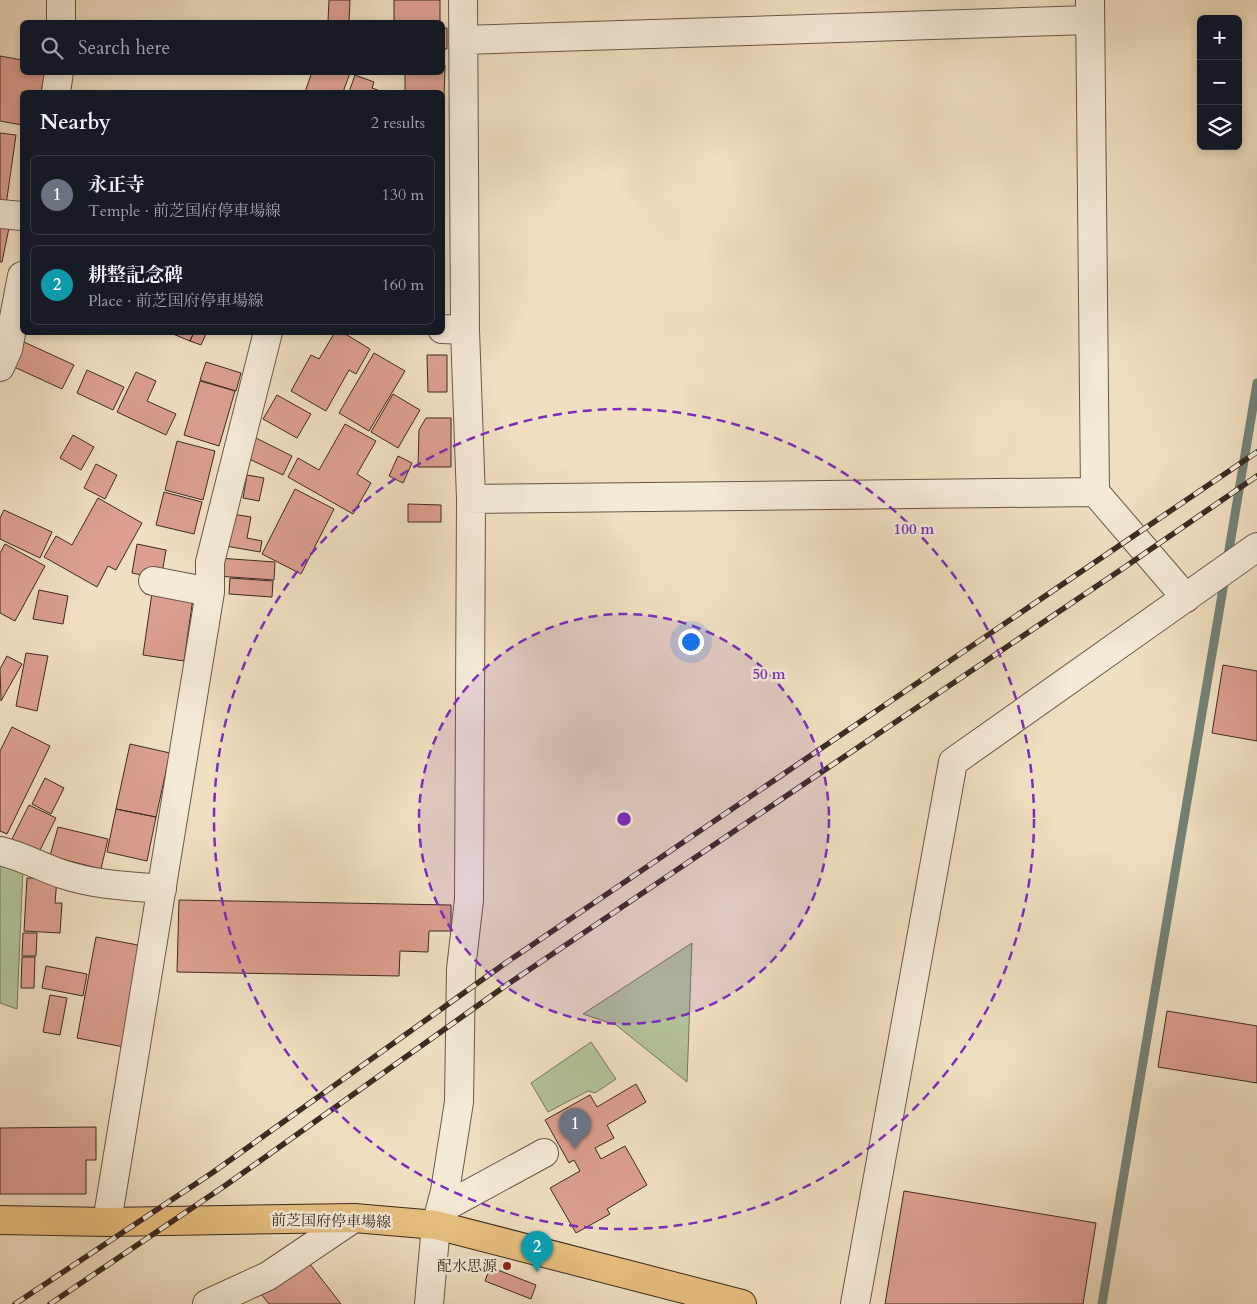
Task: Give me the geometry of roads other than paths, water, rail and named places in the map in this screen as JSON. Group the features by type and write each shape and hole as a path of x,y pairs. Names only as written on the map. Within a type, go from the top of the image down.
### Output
{"main road":[{"name":"前芝国府停車場線","path":"0,1220 107,1222 438,1217 742,1304"}],"street":[{"path":"61,0 62,20"},
{"path":"429,1304 438,1217 446,1191 458,1102 461,969 469,900 470,499 454,329 464,40 463,0"},
{"path":"464,40 1090,10 1095,492 1186,598"},
{"path":"56,90 59,75"},
{"path":"0,214 20,216"},
{"path":"0,367 8,349 20,286"},
{"path":"107,1222 210,592 210,562 267,335"},
{"path":"470,499 1095,492"},
{"path":"855,1304 953,762 1257,547"},
{"path":"153,581 210,592"},
{"path":"0,851 62,874 90,882 162,889"},
{"path":"438,1217 544,1154"},
{"path":"207,1304 268,1276 354,1218"}],"waterway":[{"path":"1227,562 1257,383"},
{"path":"1102,1304 1225,577"}],"railway":[{"path":"15,1304 212,1173 507,962 1257,452"},
{"path":"50,1304 226,1185 508,984 1257,476"}],"place":[{"name":"永正寺","path":"575,1149"},
{"name":"配水思源","path":"507,1266"},
{"name":"耕整記念碑","path":"537,1272"}]}
